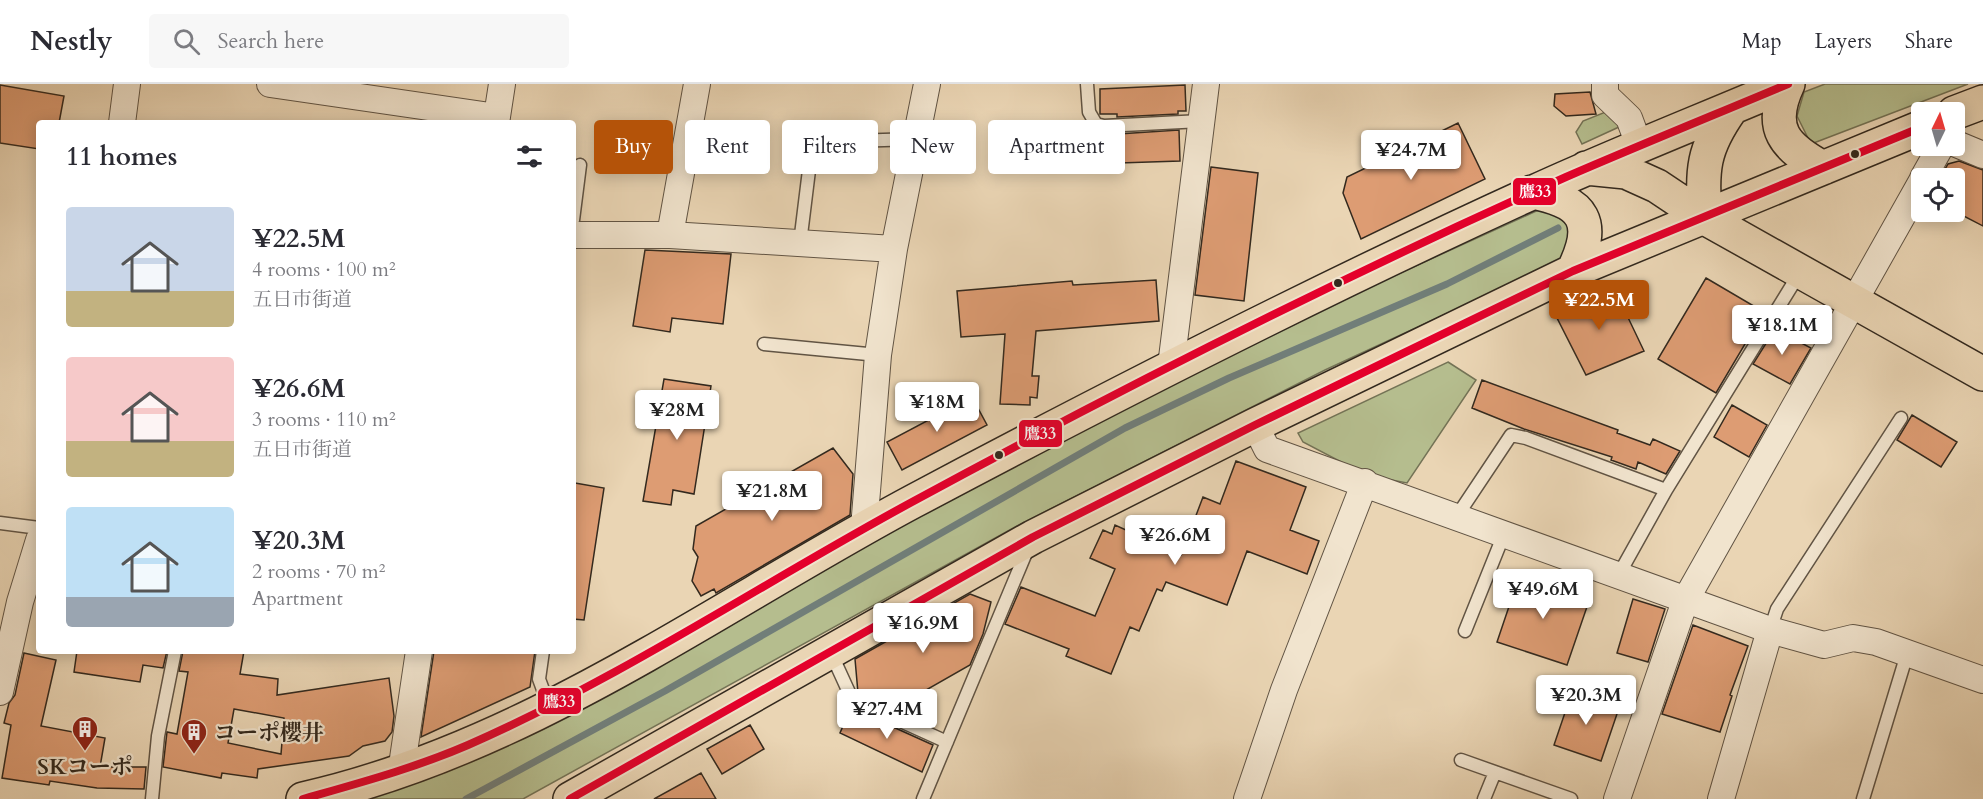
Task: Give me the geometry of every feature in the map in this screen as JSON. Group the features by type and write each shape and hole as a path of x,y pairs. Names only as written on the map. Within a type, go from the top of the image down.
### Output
{"main road":[{"path":"303,799 401,772 480,741 550,707 699,625 864,528 1172,366 1532,192 1788,84"},
{"path":"1788,84 1778,114 1779,128 1787,142 1798,154 1823,168"},
{"path":"1965,109 1983,102"},
{"path":"1705,218 1703,167 1714,133 1731,109"},
{"path":"570,799 1033,537 1255,425 1573,271 1911,132"},
{"path":"1586,168 1626,172 1657,186 1705,218 1799,273 1983,374"},
{"path":"1532,192 1558,197 1581,212 1586,225 1586,239 1573,271"}],"street":[{"path":"122,120 127,84"},
{"path":"270,84 497,120 502,84"},
{"path":"670,235 697,84"},
{"path":"919,120 927,84"},
{"path":"1172,366 1206,84"},
{"path":"1605,84 1605,95 1629,118 1639,145"},
{"path":"1965,148 1983,155"},
{"path":"864,528 878,355 908,174"},
{"path":"1617,799 1685,600 1911,200"},
{"path":"576,235 670,235 894,249"},
{"path":"1255,425 1267,449 1365,482 1770,630 1824,645 1853,638 1876,642 1983,680"},
{"path":"1247,799 1284,690 1365,482"},
{"path":"0,692 20,602 36,550"},
{"path":"1721,799 1770,630"},
{"path":"401,772 419,654"}],"lane":[{"path":"1087,84 1089,112 1096,124 1104,126 1201,122"},
{"path":"800,243 812,154 815,147 821,142 890,140"},
{"path":"576,196 580,165"},
{"path":"1618,576 1666,490 1799,273"},
{"path":"764,344 878,355"},
{"path":"1770,630 1777,609 1901,418"},
{"path":"1457,516 1511,435 1526,438 1666,490"},
{"path":"0,523 36,528"},
{"path":"1465,631 1504,534"},
{"path":"923,799 1033,537"},
{"path":"831,653 852,699 946,742"},
{"path":"152,799 158,736 174,654"},
{"path":"543,654 539,679 550,707"},
{"path":"1863,799 1908,654"},
{"path":"1461,760 1571,799"},
{"path":"1484,799 1495,772"}],"green space":[{"path":"1825,84 1968,84 1921,102 1911,102 1911,106 1811,144 1797,116 1804,92"},
{"path":"1608,111 1616,115 1619,127 1582,144 1576,132 1583,121"},
{"path":"1545,207 1556,208 1571,231 1560,261 1325,370 1017,526 523,799 358,799 482,757 617,689 890,532 1113,415 1332,304"},
{"path":"1448,362 1476,380 1407,483 1366,475 1303,442 1298,433"}],"building":[{"path":"0,85 64,96 60,120 36,120 36,149 0,143"},
{"path":"1185,85 1186,111 1178,111 1178,114 1117,117 1117,114 1100,114 1100,89"},
{"path":"1590,92 1596,114 1566,116 1554,106 1555,94"},
{"path":"1458,123 1485,179 1361,239 1343,193 1347,177"},
{"path":"1179,130 1180,161 1125,163 1125,134"},
{"path":"1959,161 1983,170 1983,226 1965,217 1965,168 1946,168 1948,164"},
{"path":"1211,167 1258,173 1244,301 1195,295"},
{"path":"645,250 731,254 723,324 672,318 670,332 633,326"},
{"path":"1706,278 1764,312 1716,393 1658,359"},
{"path":"1156,280 1159,321 1036,331 1032,376 1039,376 1037,398 1030,397 1030,405 1000,404 1005,334 961,337 957,291 1072,281 1073,285"},
{"path":"1613,286 1644,351 1586,375 1554,312"},
{"path":"1775,329 1811,348 1790,384 1753,364"},
{"path":"664,379 711,386 694,494 673,490 671,505 643,501"},
{"path":"1482,380 1618,430 1617,433 1650,445 1653,439 1680,451 1666,474 1638,462 1636,469 1611,460 1612,457 1524,429 1472,408"},
{"path":"972,397 987,425 902,470 887,442"},
{"path":"1732,405 1767,425 1749,457 1714,437"},
{"path":"1912,415 1957,442 1941,467 1897,440"},
{"path":"833,448 853,474 850,515 716,593 714,589 701,596 692,581 698,557 693,549 696,526"},
{"path":"1236,461 1306,487 1290,530 1319,541 1307,574 1247,551 1227,605 1166,582 1162,591 1157,589 1139,631 1130,627 1111,674 1066,656 1069,649 1005,624 1021,587 1095,616 1115,569 1090,558 1103,530 1112,534 1115,525 1181,555 1203,497 1220,504"},
{"path":"576,483 604,488 584,620 576,619"},
{"path":"1520,574 1590,598 1567,665 1497,642"},
{"path":"970,594 991,602 983,634 970,665 893,709 858,693 855,659"},
{"path":"1633,599 1665,609 1648,662 1617,653"},
{"path":"1693,625 1748,646 1730,695 1732,696 1720,732 1662,714"},
{"path":"24,653 56,660 41,726 105,738 100,767 146,767 144,789 97,788 50,781 49,785 2,778 11,725 4,723 9,703 15,695"},
{"path":"77,654 166,654 163,668 143,665 140,682 74,672"},
{"path":"182,654 243,654 240,674 278,679 277,695 389,678 394,716 392,732 385,741 363,746 349,756 258,769 257,778 222,773 221,778 163,767 167,732 177,734 188,672 179,671","holes":["234,709 284,718 281,754 228,743"]},
{"path":"434,654 535,654 530,687 421,737"},
{"path":"1572,692 1619,708 1601,761 1554,745"},
{"path":"851,708 933,745 922,772 840,733"},
{"path":"750,725 764,749 722,774 707,749"},
{"path":"701,773 716,799 654,799"}],"waterway":[{"path":"466,799 665,691 1125,428 1229,378 1447,284 1558,228"}],"transit line":[{"name":"鷹33","path":"303,799 428,761 526,718 638,659 912,502 1236,333 1400,253 1566,177 1788,84"},
{"name":"鷹33","path":"570,799 1033,537 1255,425 1573,271 1911,132"}],"place":[{"name":"SKコーポ","path":"85,752"},
{"name":"コーポ櫻井","path":"194,755"}]}
